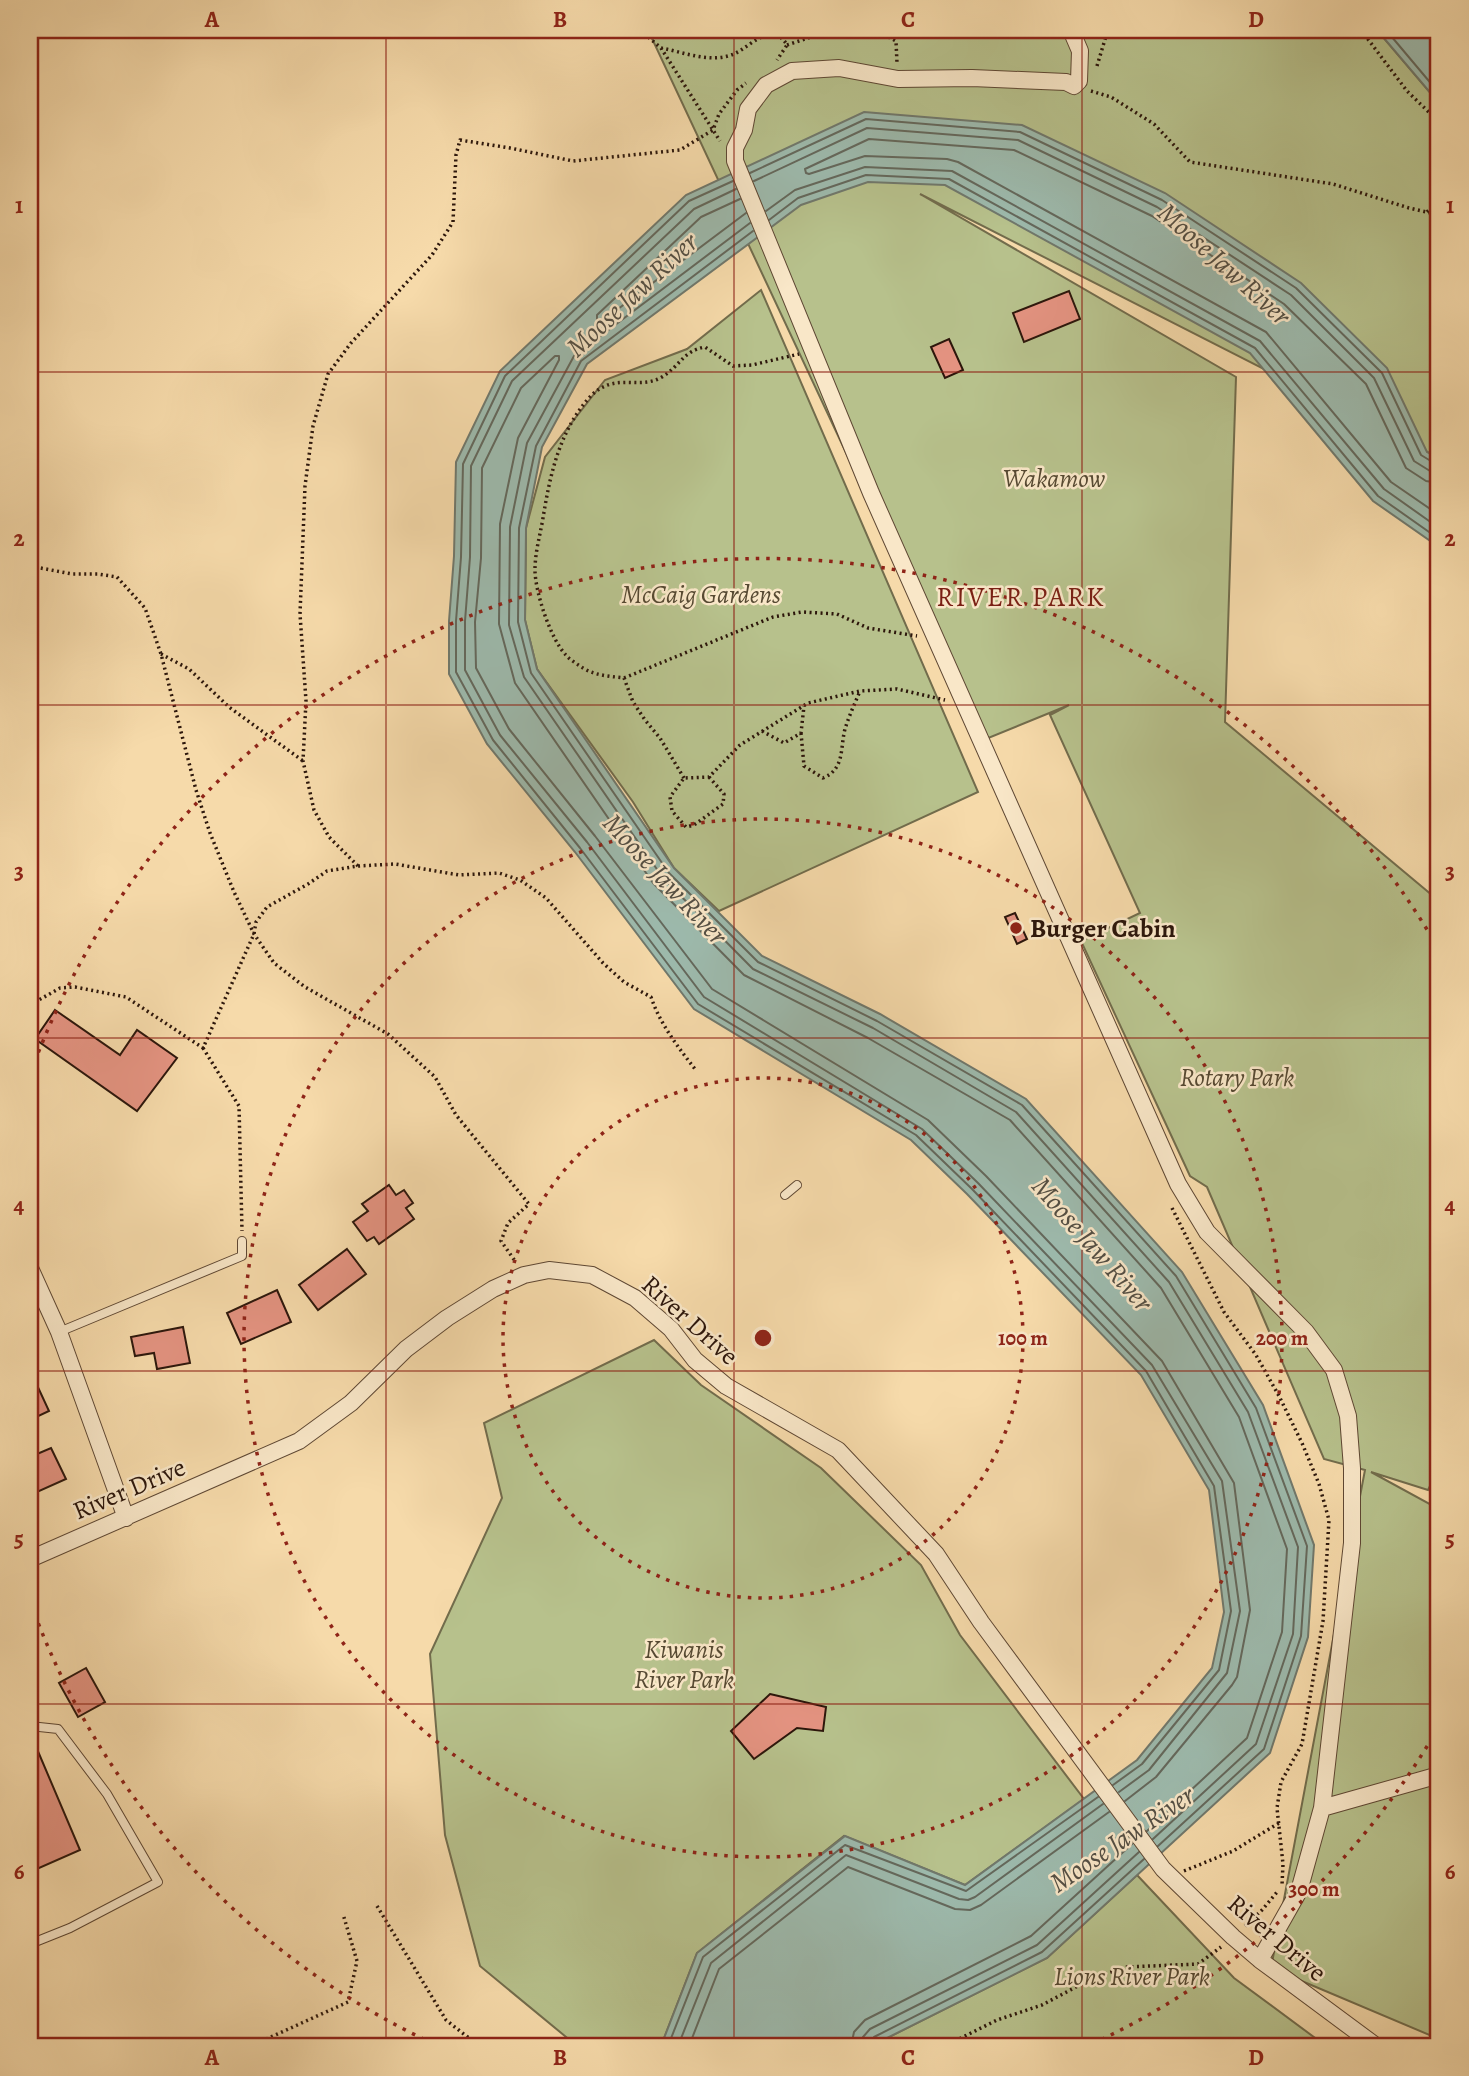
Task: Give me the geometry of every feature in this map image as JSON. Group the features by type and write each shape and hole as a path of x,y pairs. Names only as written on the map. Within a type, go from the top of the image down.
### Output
{"street":[{"path":"1071,30 1080,51 1079,80 1074,86 1066,82 972,78 898,79 839,68 792,71 766,85 748,108 744,130 735,154 871,493 1178,1184 1208,1232 1306,1332 1334,1370 1349,1416 1352,1543 1322,1808 1299,1891 1260,1960"},
{"path":"30,1268 58,1332 126,1518"},
{"name":"River Drive","path":"33,1557 299,1441 351,1403 406,1349 447,1318 494,1289 524,1275 550,1270 592,1275 635,1298 671,1329 695,1360 726,1386 838,1451 936,1554 981,1622 1159,1864 1260,1960 1376,2046"},
{"path":"1322,1808 1439,1775"}],"lane":[{"path":"785,1195 797,1185"},
{"path":"58,1332 243,1256 242,1241"},
{"path":"30,1539 33,1557"},
{"path":"30,1726 58,1729 107,1794 158,1882 70,1928 30,1944"}],"path":[{"path":"640,30 661,48 722,145 735,154"},
{"path":"1361,30 1407,91 1439,122"},
{"path":"769,66 776,61 787,44 823,33 879,32 896,41 898,79"},
{"path":"661,48 706,58 730,56 768,34 778,35 787,44"},
{"path":"358,866 329,837 314,810 303,761 306,701 301,601 305,486 313,426 328,374 351,342 432,255 453,222 456,155 460,140 573,161 680,150 713,130 719,114 737,90 753,77"},
{"path":"1074,86 1111,97 1154,124 1190,162 1333,184 1439,215"},
{"path":"1427,212 1439,200"},
{"path":"796,342 800,354 752,365 733,366 705,347 692,349 660,379 645,382 620,381 590,396 560,444 551,470 537,545 535,573 540,603 564,654 584,669 601,676 624,678 773,617 802,612 837,614 867,628 917,636 912,623"},
{"path":"30,566 72,574 117,577 145,608 162,654 196,790 210,832 254,934 274,964 305,987 388,1034 435,1077 456,1115 529,1203 508,1223 501,1241 524,1275"},
{"path":"162,654 189,668 229,707 303,761"},
{"path":"624,678 632,702 660,738 684,778"},
{"path":"684,778 709,777 740,745 804,706 860,691 897,689 945,700 940,687"},
{"path":"804,706 801,733 804,766 823,778 832,774 841,759 844,733 860,691"},
{"path":"761,731 784,743 801,733"},
{"path":"684,778 670,797 672,811 686,827 694,825 723,804 724,794 709,777"},
{"path":"203,1048 254,934 256,922 267,906 327,871 395,864 459,876 499,873 520,880 546,898 603,963 624,982 651,997 657,1014 695,1069"},
{"path":"30,1005 60,988 75,987 126,997 203,1048 239,1106 242,1241"},
{"path":"944,2046 997,2020 1042,2005 1093,1978 1127,1967 1198,1964 1233,1937 1262,1910 1282,1886 1283,1864 1277,1808 1280,1782 1302,1744 1323,1621 1329,1520 1319,1484 1279,1396 1256,1355 1224,1312 1167,1197"},
{"path":"1159,1864 1184,1871 1233,1851 1279,1822"},
{"path":"377,1906 446,2020 479,2046"},
{"path":"251,2046 348,2002 357,1961 343,1914"}],"green space":[{"name":"Wakamow","path":"648,30 1377,30 1439,103 1439,458 920,194 1236,377 1225,722 1439,901 1439,1468 1428,1490 1371,1472 1439,1509 1439,2039 1271,1968 1365,1470 1324,1459 1207,1187 1190,1176 1081,941 1140,913 1050,715 1069,705 981,741"},
{"name":"McCaig Gardens","path":"761,290 978,792 719,911 674,868 633,802 537,669 525,620 526,528 545,457 605,380 687,349"},
{"name":"Kiwanis River Park","path":"654,1340 701,1385 821,1468 921,1565 960,1635 1084,1799 965,1885 844,1836 697,1953 661,2046 577,2046 480,1966 445,1835 430,1654 502,1498 484,1423"},
{"name":"Lions River Park","path":"1137,1875 1234,1978 1326,2046 871,2046 1047,1958"}],"water":[{"path":"1377,30 1439,30 1439,103"},
{"name":"Moose Jaw River","path":"864,112 1022,125 1165,193 1301,283 1387,368 1427,452 1439,458 1439,547 1373,501 1250,353 945,185 868,182 801,205 587,364 542,447 526,528 525,620 537,669 674,868 762,956 880,1014 1026,1099 1182,1272 1263,1405 1314,1545 1308,1637 1270,1753 1047,1958 871,2046 661,2046 697,1953 845,1836 965,1885 1137,1760 1212,1668 1224,1612 1209,1490 1141,1375 967,1194 911,1140 694,1009 575,852 487,744 449,674 456,462 500,371 686,195"}],"building":[{"path":"1069,291 1080,319 1024,342 1013,313"},
{"path":"949,339 963,370 945,378 931,347"},
{"name":"Burger Cabin","path":"1015,913 1027,939 1017,944 1005,917"},
{"path":"55,1010 120,1055 137,1030 177,1058 137,1111 35,1039"},
{"path":"389,1185 396,1195 404,1190 413,1203 406,1208 414,1219 379,1244 374,1237 367,1241 353,1222 368,1211 362,1204"},
{"path":"347,1249 366,1274 318,1310 299,1285"},
{"path":"277,1290 291,1322 241,1344 227,1313"},
{"path":"183,1327 190,1363 157,1369 154,1353 135,1356 131,1337"},
{"path":"30,1370 49,1411 30,1420"},
{"path":"51,1448 66,1479 37,1492 30,1476 30,1457"},
{"path":"86,1668 105,1702 78,1717 59,1683"},
{"path":"770,1694 826,1707 823,1731 797,1728 754,1759 731,1731"},
{"path":"37,1749 80,1850 30,1872 30,1752"}],"place":[{"name":"Burger Cabin","path":"1016,928"}],"district":[{"name":"RIVER PARK","path":"1021,597"}],"park label":[{"name":"Rotary Park","path":"1237,1077"}]}
